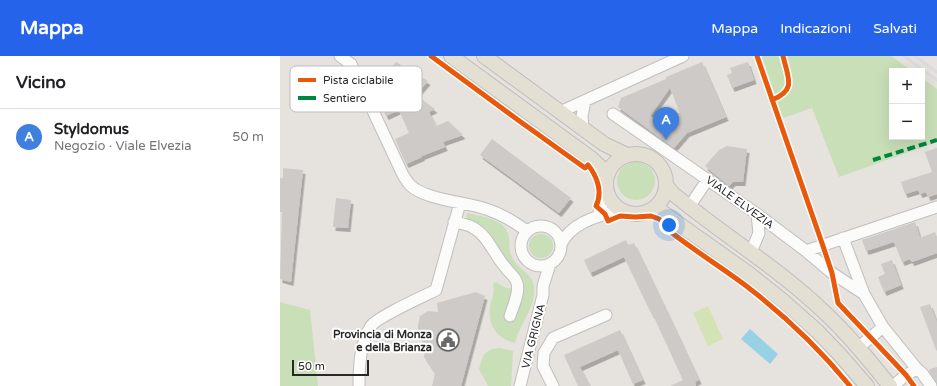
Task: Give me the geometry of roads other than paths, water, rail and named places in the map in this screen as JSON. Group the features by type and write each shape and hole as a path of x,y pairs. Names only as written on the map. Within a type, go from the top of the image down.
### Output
{"main road":[{"path":"451,56 592,159 608,174"},
{"path":"484,56 604,144 627,156"},
{"path":"636,154 646,156 654,160 665,175 666,185 661,200 648,211 632,213 624,211 611,200 607,192 606,182 608,174 616,163 627,156 636,154"},
{"path":"666,185 672,193 689,207 752,252 822,310 859,347 890,386"},
{"path":"655,206 748,273 782,300 817,331 867,386"}],"street":[{"path":"340,56 353,66"},
{"path":"560,112 668,59 683,56"},
{"path":"583,129 582,116 585,101"},
{"path":"374,112 403,175 410,185 421,192 435,197 485,209 502,215 527,231"},
{"name":"VIALE ELVEZIA","path":"613,114 757,214 832,273 864,294"},
{"path":"689,207 708,179"},
{"path":"596,217 601,209 607,192"},
{"path":"359,386 359,370 364,340 372,325 436,290 460,203"},
{"path":"806,252 843,238 937,207"},
{"path":"572,229 552,229 539,226 527,231 521,242 522,254 531,264 537,266 550,264 558,255 563,238 572,229 596,217 624,211"},
{"path":"752,252 759,233 757,214"},
{"path":"454,222 470,226 479,231 489,242 506,268 516,278 518,290 510,316"},
{"path":"552,229 556,233 561,244"},
{"name":"VIALE ELVEZIA","path":"843,238 864,294 883,327 916,369 922,373 931,386"},
{"name":"VIA GRIGNA","path":"543,286 550,264"},
{"name":"VIA GRIGNA","path":"520,386 543,295 543,286 537,266"},
{"path":"553,386 544,366 544,353 553,338 606,315"},
{"path":"859,347 883,327"},
{"path":"893,386 916,369"}],"water":[{"path":"750,329 778,354 770,364 741,339"}],"railway":[{"path":"904,56 937,80"},
{"path":"915,56 937,72"}],"place":[{"name":"Styldomus","path":"666,140"},
{"name":"Provincia di Monza e della Brianza","path":"448,340"}]}
